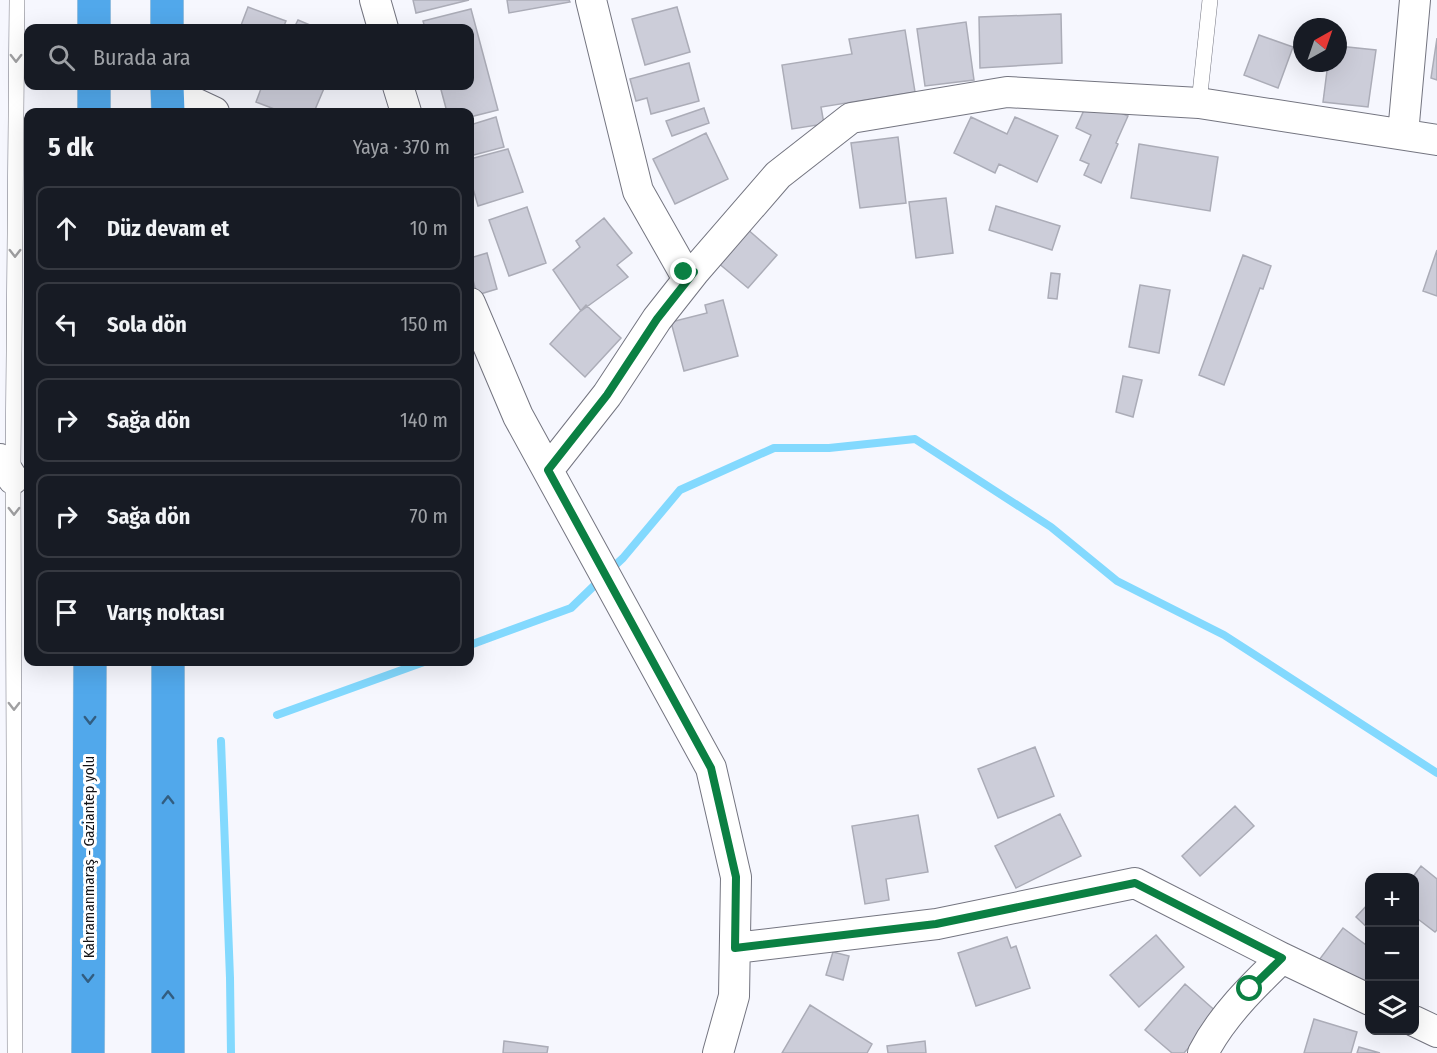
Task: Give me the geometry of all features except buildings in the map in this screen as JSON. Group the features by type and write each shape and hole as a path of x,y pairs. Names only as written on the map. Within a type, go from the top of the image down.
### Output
{"highway":[{"path":"94,0 94,24"},
{"path":"167,0 167,24"},
{"path":"94,90 94,108"},
{"name":"Kahramanmaraş - Gaziantep yolu","path":"88,1053 90,666"},
{"path":"168,666 168,1053"}],"street":[{"path":"375,0 382,24"},
{"path":"591,0 638,191 684,272 694,272"},
{"path":"1403,134 1415,0"},
{"path":"399,90 405,108"},
{"path":"548,470 607,395 657,319 694,272 778,175 851,118 1006,92 1199,103 1437,140"},
{"path":"168,96 202,108"},
{"path":"474,312 518,416 711,768 736,877 734,996 718,1053"},
{"path":"735,948 936,924 1135,883 1365,998"},
{"path":"1203,1053 1211,1038 1250,989 1282,958"},
{"path":"1419,1023 1437,1032"}],"lane":[{"path":"15,1053 7,469 17,0"},
{"path":"1199,103 1209,0"}],"waterway":[{"path":"609,571 623,558 680,490 774,448 829,448 915,439 1051,527 1117,581 1224,635 1437,773"},
{"path":"474,644 571,608 600,580"},
{"path":"277,715 413,666"},
{"path":"221,741 231,1053"}],"route":[{"path":"684,272 694,272 657,319 607,395 548,470 711,768 736,877 735,948 936,924 1135,883 1282,958 1250,989"}]}
